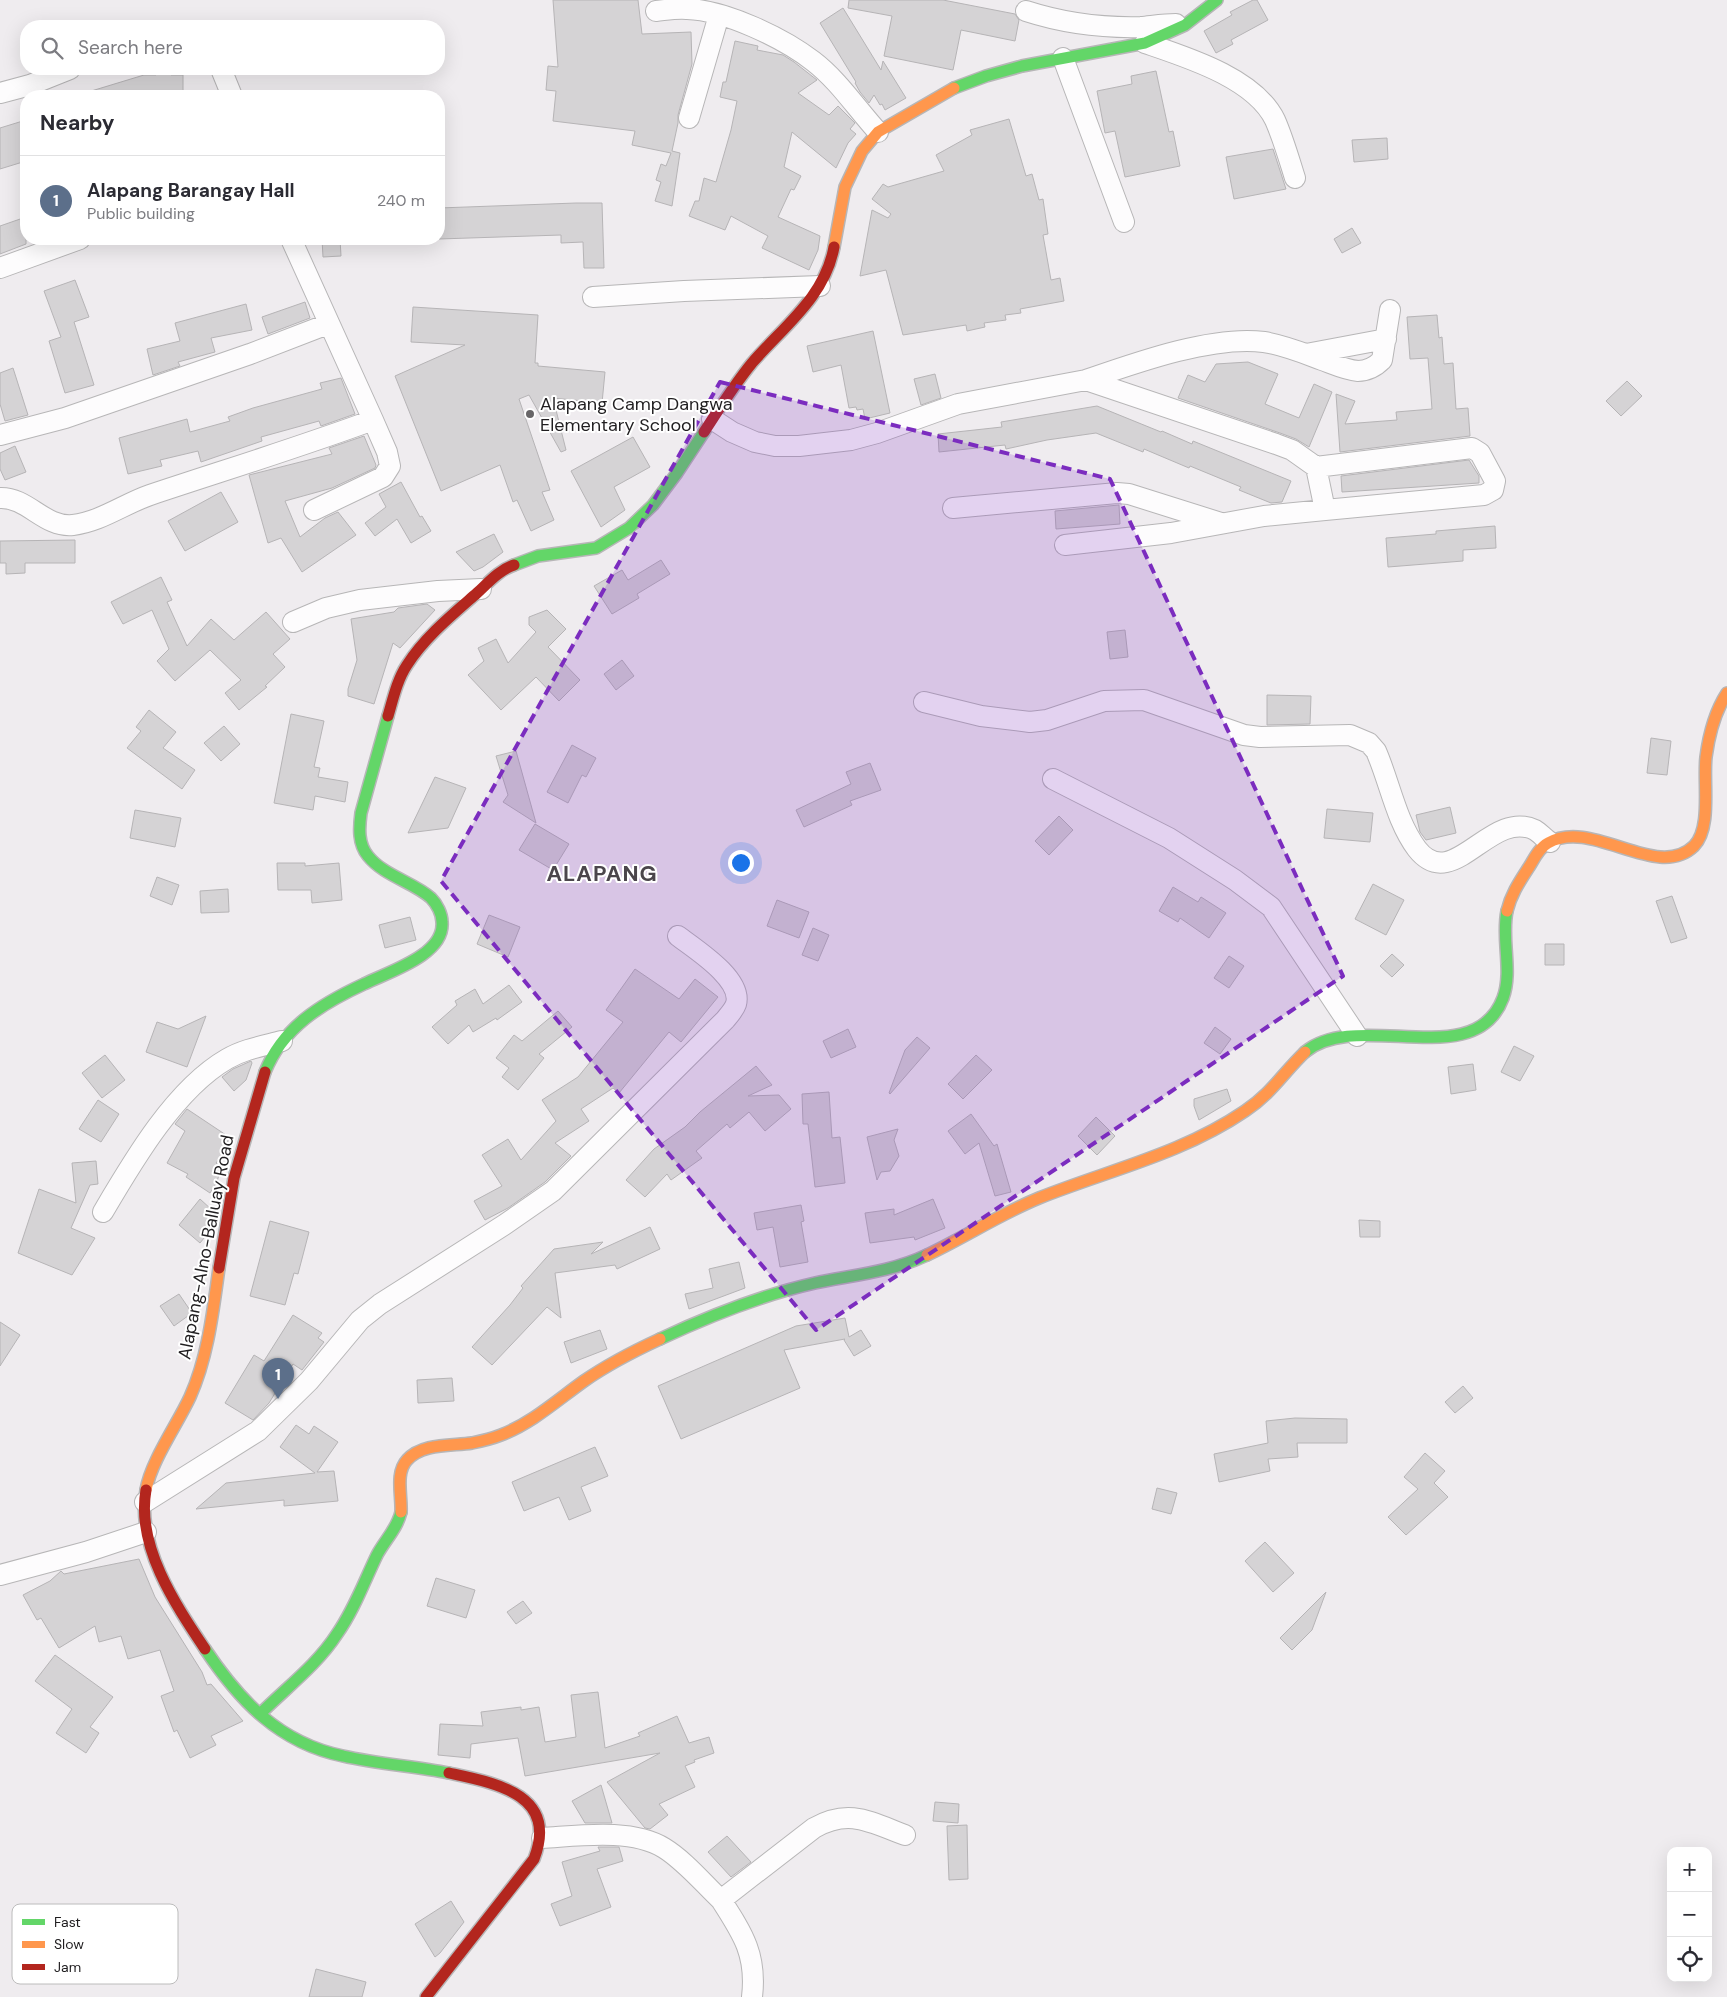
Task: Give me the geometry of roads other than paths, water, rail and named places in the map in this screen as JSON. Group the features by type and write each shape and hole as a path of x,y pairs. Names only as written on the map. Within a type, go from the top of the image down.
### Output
{"main road":[{"name":"Alapang-Alno-Balluay Road","path":"542,1838 533,1810 522,1797 506,1788 433,1770 343,1757 312,1747 285,1734 260,1714 211,1659 169,1590 153,1556 146,1532 146,1483 192,1392 201,1365 208,1335 232,1189 262,1080 271,1059 282,1041 309,1014 363,984 419,957 434,945 440,936 443,925 438,906 432,899 368,856 363,848 359,828 361,813 396,688 406,666 422,645 440,626 498,574 524,560 596,548 630,528 653,505 677,473 729,393 752,363 804,308 820,286 833,254 842,199 852,169 862,150 878,132 954,88 1013,69 1145,43 1185,24 1217,0"},
{"path":"260,1714 316,1660 335,1638 350,1614 376,1556 401,1516 402,1468 405,1460 414,1454 440,1446 481,1441 523,1425 539,1416 590,1377 652,1343 702,1320 781,1292 823,1282 888,1271 930,1254 1017,1207 1041,1197 1154,1159 1209,1132 1255,1104 1268,1094 1306,1052 1317,1044 1344,1036 1425,1038 1454,1036 1478,1028 1491,1019 1499,1009 1504,998 1506,982 1505,925 1510,900 1516,885 1542,847 1550,842 1568,837 1580,837 1659,856 1684,853 1693,848 1699,840 1705,811 1705,770 1710,731 1714,717 1727,693"},
{"path":"426,1997 526,1872 534,1859 542,1838"}],"street":[{"path":"656,11 686,9 719,15 757,28 814,62 878,132"},
{"path":"1026,11 1074,23 1099,26 1185,24"},
{"path":"689,118 719,15"},
{"path":"1145,43 1214,70 1239,82 1252,92 1265,104 1274,119 1295,178"},
{"path":"1063,58 1124,222"},
{"path":"0,93 54,75"},
{"path":"223,75 230,90"},
{"path":"0,268 63,245"},
{"path":"294,245 390,459 389,471 384,477 314,510"},
{"path":"593,296 820,286"},
{"path":"712,419 732,432 755,442 775,446 798,446 851,440 877,434 958,404 1086,380 1175,352 1230,342 1264,342 1345,368 1358,371 1369,370 1382,360 1390,310"},
{"path":"0,434 64,418 257,351 328,324"},
{"path":"1306,354 1386,339"},
{"path":"1065,545 1171,533 1264,516 1484,495 1493,490 1495,481 1480,453 1472,448 1316,467 1292,450 1086,380"},
{"path":"0,498 10,498 22,502 52,522 61,525 72,525 105,515 139,499 297,448 373,420"},
{"path":"1316,467 1325,510"},
{"path":"953,508 1117,492 1129,494 1223,524"},
{"path":"292,622 341,603 411,594 481,590"},
{"path":"924,702 981,716 1030,722 1047,720 1104,701 1144,700 1244,735 1260,737 1350,734 1369,743 1376,751 1409,837 1426,859 1432,863 1438,864 1454,860 1497,832 1510,828 1522,827 1535,830 1550,842"},
{"path":"1053,779 1169,838 1235,880 1271,907 1357,1036"},
{"path":"145,1502 258,1431 309,1380 360,1320 380,1304 519,1216 553,1192 725,1020 736,1004 733,987 717,967 678,936"},
{"path":"103,1212 139,1154 189,1089 228,1058 252,1048 282,1041"},
{"path":"0,1575 49,1563 146,1532"},
{"path":"721,1900 814,1828 826,1821 845,1817 862,1819 905,1835"},
{"path":"542,1838 595,1835 636,1838 652,1842 672,1855 721,1900 749,1949 754,1968 752,1997"}],"place":[{"name":"Alapang Camp Dangwa Elementary School","path":"530,414"},
{"name":"Alapang Barangay Hall","path":"278,1399"}],"district":[{"name":"ALAPANG","path":"602,873"}]}
